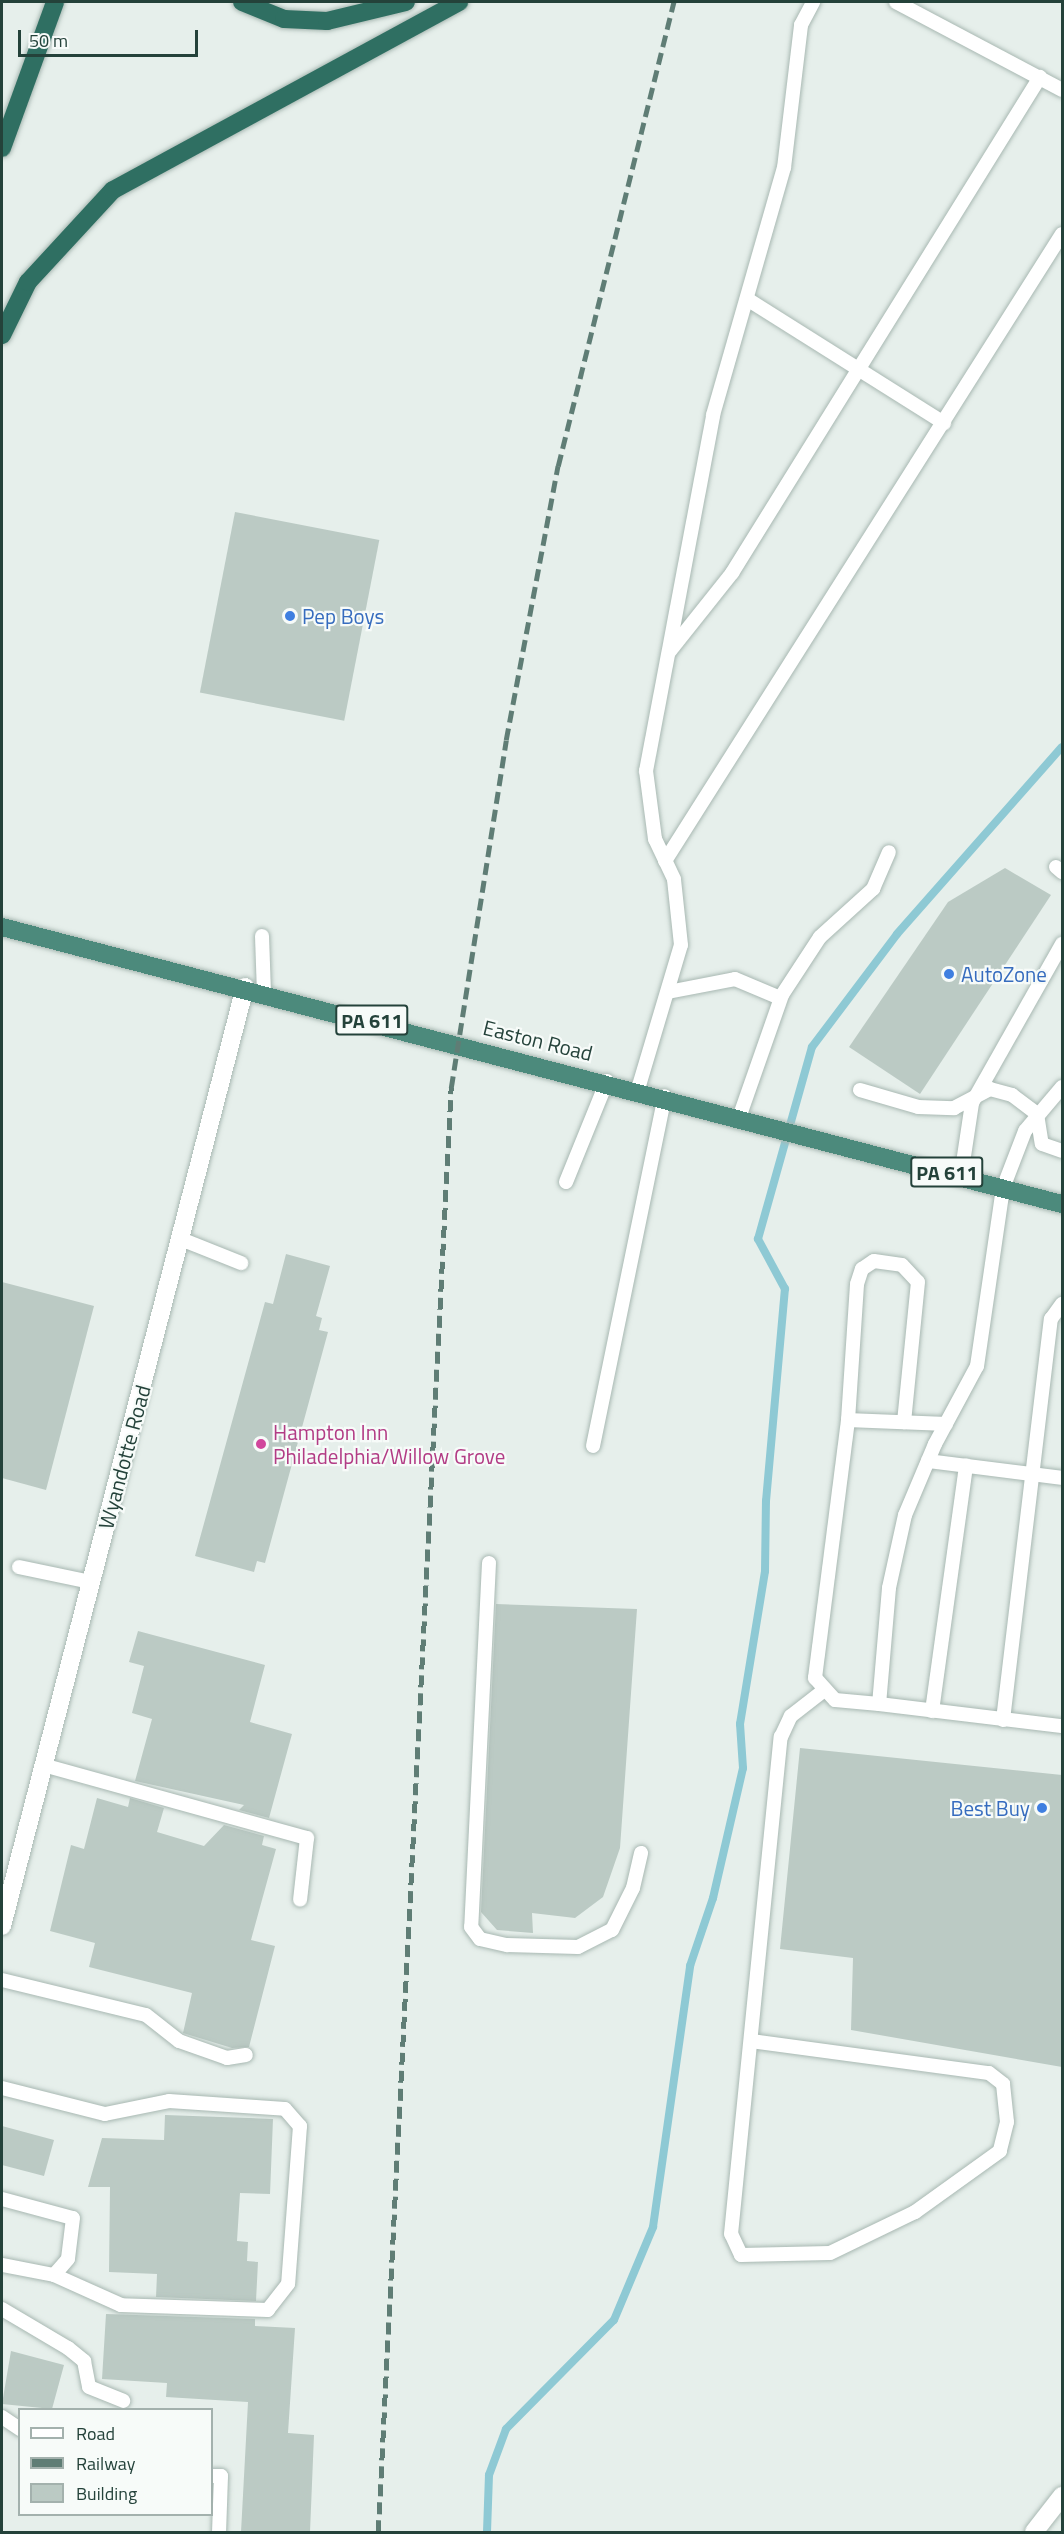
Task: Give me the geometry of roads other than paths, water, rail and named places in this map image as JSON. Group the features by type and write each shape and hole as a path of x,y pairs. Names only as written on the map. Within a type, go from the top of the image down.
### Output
{"highway":[{"path":"2,148 55,2"},
{"path":"242,2 284,19 327,21 406,2"},
{"path":"2,335 28,282 113,190 459,2"},
{"name":"Easton Road","path":"2,927 245,987 740,1115 1062,1203"}],"street":[{"name":"Wyandotte Road","path":"2,1926 5,1897 43,1765 245,987"},
{"path":"1034,2532 1062,2496"}],"lane":[{"path":"638,1089 681,945 674,879 655,839 646,771 713,415 784,168 801,25 813,2"},
{"path":"896,2 997,50 1062,90"},
{"path":"669,652 732,573 860,371 1041,76"},
{"path":"665,861 1062,234"},
{"path":"747,299 944,423"},
{"path":"740,1115 780,998 820,938 873,888 889,852"},
{"path":"262,936 264,992"},
{"path":"961,1176 972,1103 1062,944"},
{"path":"668,992 735,979 780,998"},
{"path":"566,1182 607,1081"},
{"path":"879,1704 889,1588 905,1515 928,1461 977,1366 1003,1188 1037,1114 1062,1087"},
{"path":"860,1090 918,1107 972,1103 990,1089 1012,1095 1037,1114 1042,1144 1062,1151"},
{"path":"593,1446 665,1096"},
{"path":"181,1239 241,1263"},
{"path":"904,1422 918,1282 902,1265 874,1261 862,1269 857,1284 848,1420 814,1678 822,1692 835,1700 1062,1726"},
{"path":"1003,1720 1030,1473 1051,1319 1062,1304"},
{"path":"848,1420 946,1424"},
{"path":"928,1461 1062,1478"},
{"path":"932,1711 966,1465"},
{"path":"489,1563 471,1927 480,1939 507,1945 578,1947 612,1930 633,1888 641,1853"},
{"path":"19,1567 91,1582"},
{"path":"751,2041 989,2073 1003,2084 1007,2122 1000,2151 915,2212 830,2253 741,2255 731,2234 781,1737 791,1716 822,1692"},
{"path":"43,1765 307,1838 300,1900"},
{"path":"2,1980 146,2015 179,2041 227,2058 246,2055"},
{"path":"2,2088 105,2114 169,2101 285,2109 300,2126 288,2284 268,2310 121,2305 54,2275 2,2265"},
{"path":"2,2199 73,2218 68,2259 54,2275"},
{"path":"2,2309 68,2348 84,2361 88,2387 123,2401"},
{"path":"2,2417 18,2428"},
{"path":"213,2476 221,2476 219,2532"}],"waterway":[{"path":"487,2532 489,2475 506,2429 614,2320 653,2227 690,1966 713,1898 743,1768 740,1724 765,1571 766,1501 785,1289 758,1239 812,1047 897,934 1062,747"}],"railway":[{"path":"378,2532 451,1088 506,740 558,466 674,2"}],"place":[{"name":"Pep Boys","path":"290,616"},
{"name":"AutoZone","path":"949,974"},
{"name":"Hampton Inn Philadelphia/Willow Grove","path":"261,1444"},
{"name":"Best Buy","path":"1042,1808"}]}
